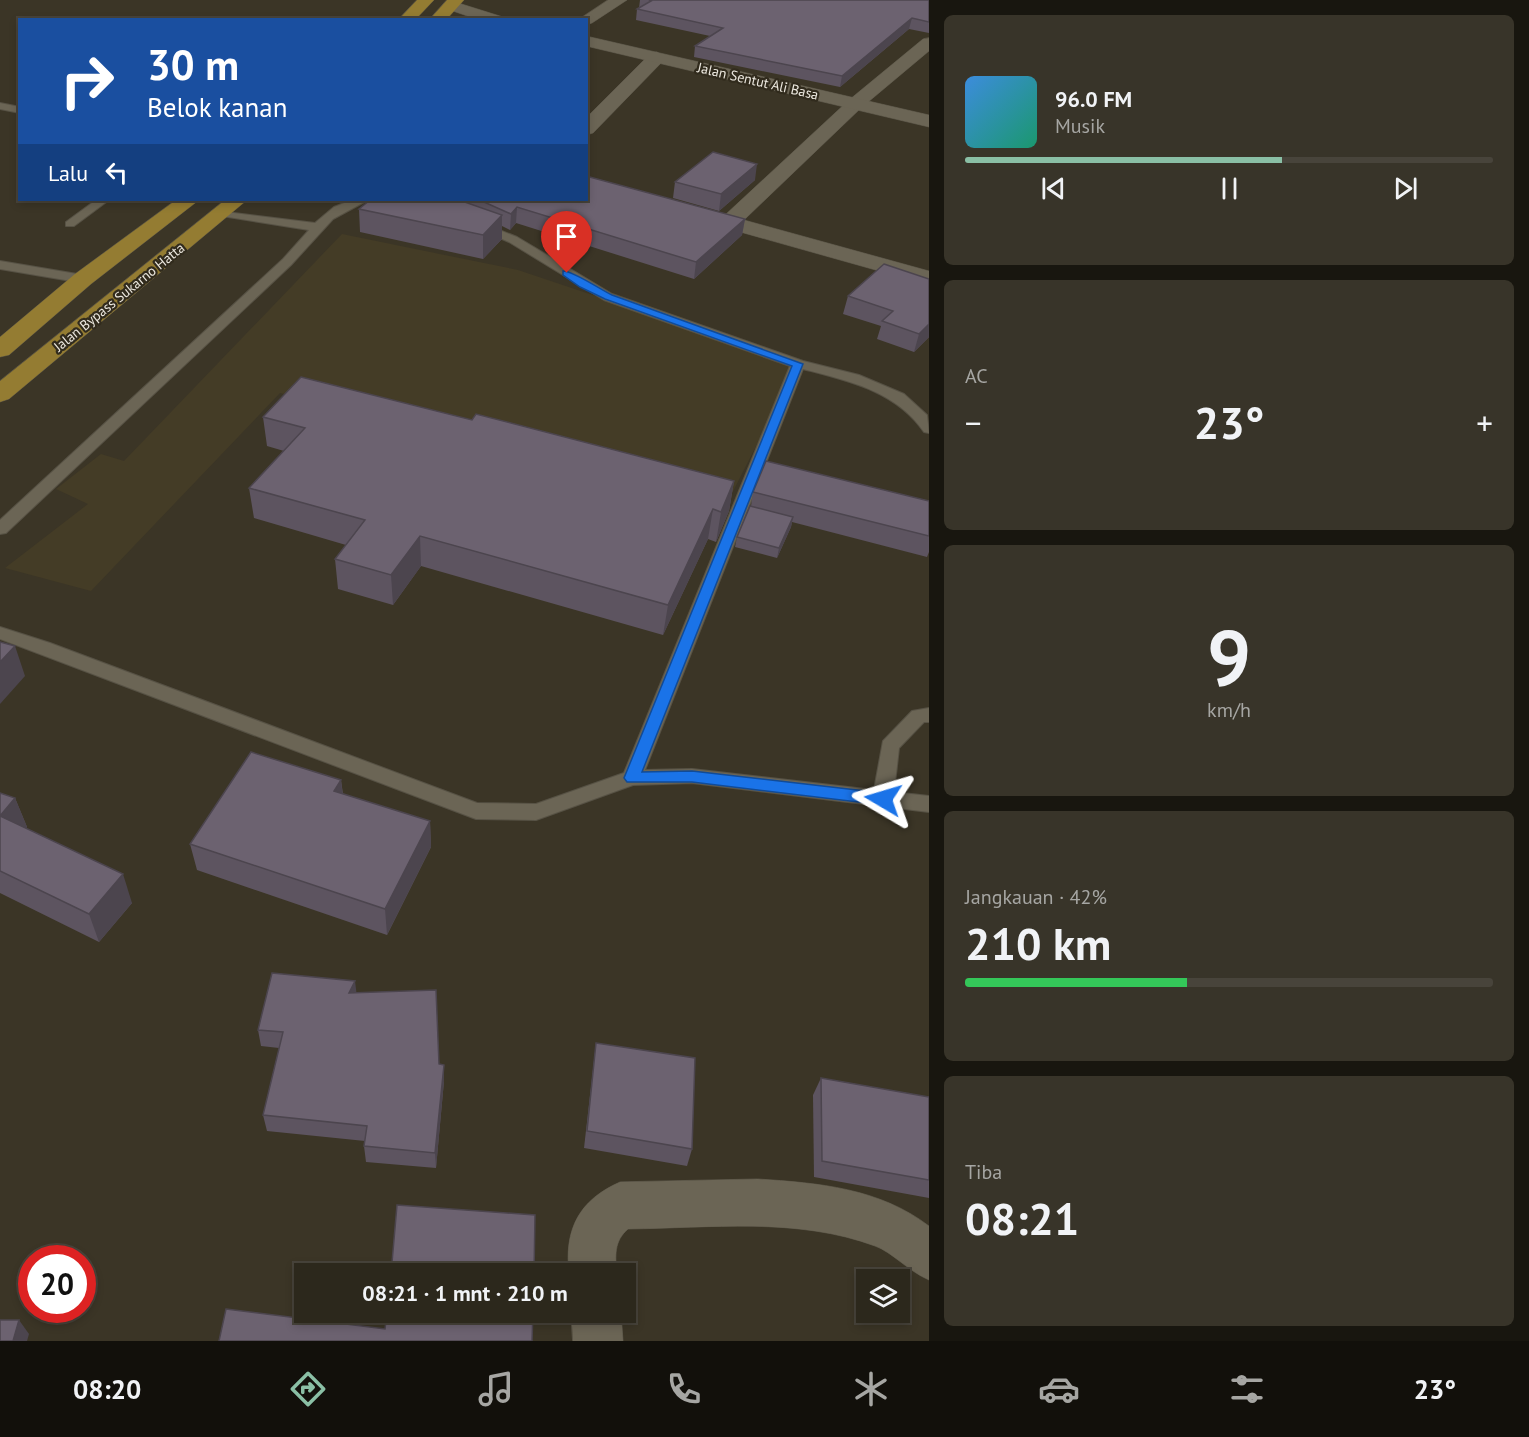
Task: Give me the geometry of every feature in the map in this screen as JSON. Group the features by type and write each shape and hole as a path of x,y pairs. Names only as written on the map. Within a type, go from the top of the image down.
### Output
{"highway":[{"path":"408,18 426,0"},
{"path":"439,18 454,3"},
{"path":"0,350 83,279 188,201"},
{"name":"Jalan Bypass Sukarno Hatta","path":"0,394 229,206"},
{"path":"0,367 20,369 37,363"}],"street":[{"path":"584,18 619,0"},
{"path":"454,3 492,18"},
{"name":"Jalan Sentut Ali Basa","path":"588,41 929,121"},
{"path":"729,223 855,104 929,43"},
{"path":"588,127 657,57"},
{"path":"685,210 929,278"},
{"path":"592,1263 591,1255 599,1223 620,1206 758,1203 825,1207 891,1227 929,1256"},
{"path":"597,1323 598,1341"}],"lane":[{"path":"0,106 18,110"},
{"path":"70,224 102,201"},
{"path":"0,529 287,262 312,236 315,226 343,205 358,201"},
{"path":"229,206 315,226"},
{"path":"467,220 506,234 583,285 608,297 798,364 854,378 899,397 922,418 929,429"},
{"path":"0,265 83,279"},
{"path":"632,778 798,364"},
{"path":"0,633 44,647 476,811 536,812 632,778 692,776 929,804"},
{"path":"883,799 890,746 919,716 929,715"}],"shaded area":[{"path":"342,234 518,270 798,364 724,509 280,393 91,591 5,568 88,504 56,489 101,454 124,461"}],"building":[{"path":"649,0 929,0 929,22 912,18 842,76 695,46 723,28 637,9 651,1"},
{"path":"713,152 757,164 721,194 675,182"},
{"path":"588,177 745,219 696,262 517,207 511,214 480,201 588,201"},
{"path":"369,201 462,201 502,215 483,235 359,209"},
{"path":"884,264 929,279 929,324 919,334 882,321 893,311 848,296"},
{"path":"301,377 472,420 476,414 734,481 721,512 713,509 668,605 420,536 391,575 335,559 365,520 249,488 305,428 263,417"},
{"path":"766,461 929,501 929,536 753,492"},
{"path":"750,506 793,517 779,548 737,537"},
{"path":"0,642 15,646 0,662"},
{"path":"251,752 341,780 334,791 430,821 385,909 190,844"},
{"path":"0,793 15,798 0,816"},
{"path":"0,816 123,874 89,914 0,871"},
{"path":"272,973 355,981 349,993 436,990 439,1064 444,1065 435,1153 364,1146 367,1126 263,1115 283,1032 258,1030"},
{"path":"596,1043 695,1058 692,1149 587,1131"},
{"path":"821,1078 929,1097 929,1180 822,1161"},
{"path":"397,1205 535,1215 534,1263 392,1263"},
{"path":"226,1309 294,1318 294,1323 337,1323 385,1329 386,1323 533,1323 532,1341 219,1341"},
{"path":"0,1320 18,1320 13,1341 0,1341"}],"route":[{"path":"567,273 583,285 608,297 798,364 632,778 692,776 883,799"}]}
